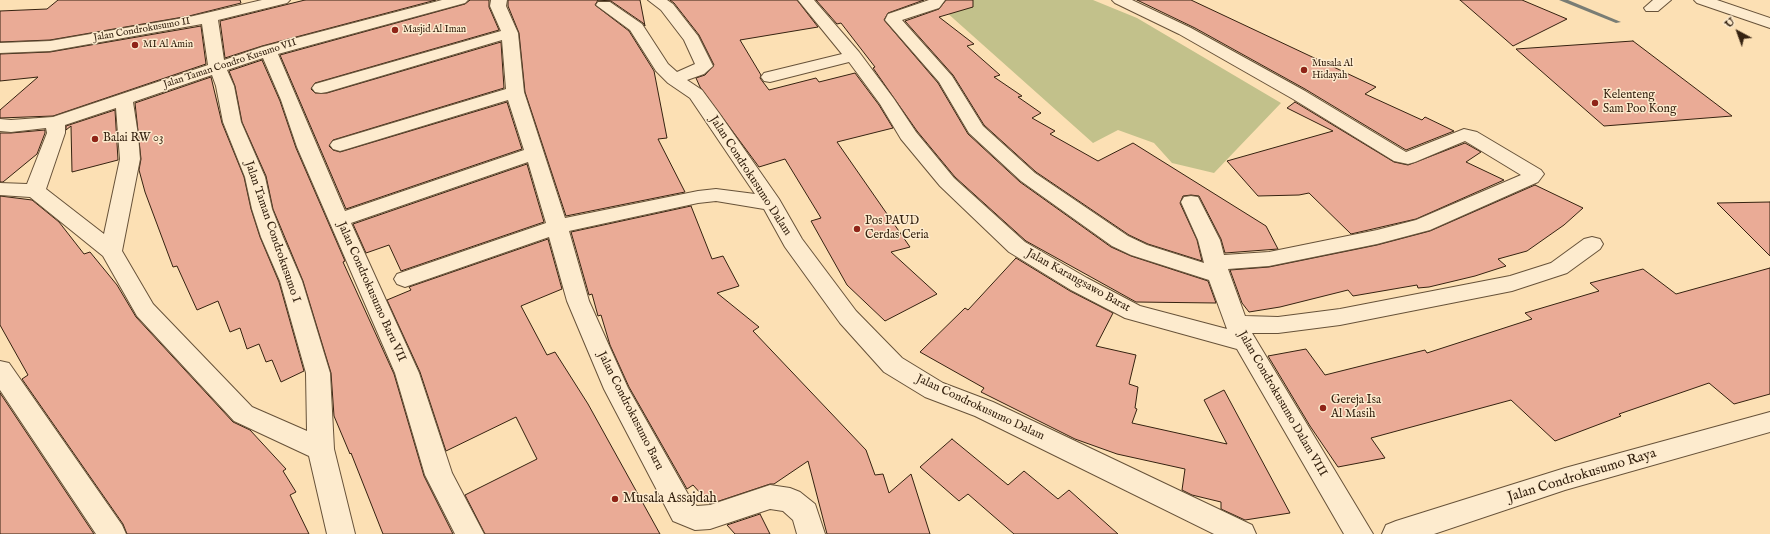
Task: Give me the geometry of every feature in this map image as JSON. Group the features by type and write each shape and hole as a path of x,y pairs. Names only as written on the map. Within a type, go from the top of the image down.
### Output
{"street":[{"name":"Jalan Condrokusumo II","path":"0,48 50,46 209,17 282,0"},
{"name":"Jalan Taman Condro Kusumo VII","path":"0,125 11,126 55,122 124,100 217,66 268,50 460,0"},
{"name":"Jalan Condrokusumo Baru","path":"498,0 498,6 510,33 515,92 557,227 578,301 613,381 683,512 695,518 710,517 770,497 790,500 805,513 811,534"},
{"path":"656,0 667,7 692,39 704,66 698,70 674,79"},
{"name":"Jalan Karangsawo Barat","path":"806,0 853,56 888,103 908,135 947,182 1017,247 1079,284 1133,312 1240,334 1278,325 1340,317 1512,283 1559,268 1592,244"},
{"path":"937,0 933,4 894,17 893,20 946,80 976,129 1028,177 1120,241 1139,250 1217,269 1269,259 1377,237 1423,225 1531,178 1534,174 1470,136 1464,135 1408,158 1395,155 1305,98 1185,31 1120,0"},
{"path":"1702,0 1770,23"},
{"name":"Jalan Condrokusumo Dalam","path":"604,5 636,27 662,67 674,79 696,94 713,116 772,204 793,242 848,317 893,366 934,390 984,409 1242,534"},
{"name":"Jalan Taman Condrokusumo I","path":"209,17 217,66 225,86 232,122 255,177 262,209 272,237 291,281 318,373 321,449 341,534"},
{"path":"321,88 510,33"},
{"name":"Jalan Condrokusumo Baru VII","path":"268,50 290,100 307,147 407,373 439,475 470,534"},
{"path":"770,77 853,56"},
{"path":"340,146 515,92"},
{"path":"111,251 130,159 129,134 124,100"},
{"path":"35,191 56,132 55,122"},
{"path":"339,220 534,153"},
{"path":"0,189 35,191 79,224 111,251 146,310 244,414 321,449"},
{"path":"405,279 557,227 698,197 723,196 772,204"},
{"name":"Jalan Condrokusumo Dalam VIII","path":"1192,202 1209,240 1217,269 1240,334 1359,534"},
{"path":"0,370 112,534"},
{"name":"Jalan Condrokusumo Raya","path":"1396,534 1565,479 1770,422"}],"shaded area":[{"path":"946,0 1093,0 1137,18 1281,103 1214,173 1172,163 1154,143 1118,130 1093,143 936,3"}],"building":[{"path":"58,0 240,0 241,3 189,16 50,40 0,42 0,11 47,9"},
{"path":"305,0 436,0 262,46 225,58 220,21"},
{"path":"470,0 489,0 489,7 499,30 315,83 311,89 315,93 327,93 501,42 504,88 333,140 329,146 333,150 340,152 507,102 522,149 346,209 280,55 465,4"},
{"path":"508,0 598,0 595,5 629,31 654,71 667,138 658,139 685,192 566,216 525,92 519,33 508,6"},
{"path":"598,0 640,0 645,26 643,23 611,1"},
{"path":"670,0 797,0 818,27 740,40 761,75 760,78 769,90 816,78 819,82 855,73 879,105 893,128 837,142 910,247 891,252 937,294 885,321 847,285 811,221 821,218 785,159 759,167 700,87 696,78 705,75 714,65 699,35"},
{"path":"816,0 924,0 888,13 884,20 938,83 968,134 1020,182 1111,247 1131,256 1208,281 1216,303 1136,302 1026,241 955,177 917,131 873,68 875,67 841,23 837,24"},
{"path":"946,0 973,0 973,7 939,17 974,44 967,46 1000,75 994,77 1022,96 1018,97 1041,113 1032,118 1055,131 1050,134 1098,161 1133,143 1266,226 1278,249 1225,253 1221,239 1199,196 1191,195 1183,196 1180,203 1197,240 1202,261 1148,244 1129,235 1036,172 984,125 953,75 905,21 939,9"},
{"path":"1137,0 1191,0 1376,87 1365,94 1422,120 1425,117 1454,131 1406,150 1305,89 1195,28"},
{"path":"1460,0 1522,0 1567,19 1513,46"},
{"path":"201,26 206,64 53,116 0,118 0,110 38,77 0,81 0,54 50,52"},
{"path":"1633,41 1732,116 1604,126 1516,49"},
{"path":"262,60 280,101 296,148 345,261 343,262 394,374 424,476 453,534 383,534 351,453 350,454 334,416 331,373 303,281 273,209 266,176 242,122 235,86 229,71"},
{"path":"211,77 222,123 244,177 251,209 260,237 279,282 304,371 281,382 272,360 266,362 259,344 247,349 240,328 230,332 218,301 197,310 177,266 173,267 145,192 139,170 141,159 135,103"},
{"path":"1295,102 1394,162 1408,165 1465,143 1481,152 1466,162 1504,180 1416,219 1351,234 1309,193 1299,195 1258,196 1227,161 1333,131 1287,108"},
{"name":"Balai RW 03","path":"115,110 118,160 72,172 71,126 66,130 66,126"},
{"path":"45,130 37,154 3,182 0,182 0,133"},
{"path":"527,164 544,222 401,271 389,245 366,253 353,224"},
{"path":"1535,185 1583,208 1564,225 1527,251 1498,259 1506,266 1475,276 1429,287 1418,288 1417,285 1353,296 1348,290 1280,307 1249,312 1242,303 1230,270 1269,267 1377,245 1430,231"},
{"path":"0,196 32,200 59,222 84,254 90,252 117,285 136,317 233,422 250,430 286,469 283,471 296,492 290,495 309,534 127,534 123,524 22,379 28,375 0,325"},
{"path":"1770,202 1770,256 1717,203"},
{"path":"691,206 712,259 723,256 739,286 717,293 759,327 753,331 866,450 875,475 883,474 889,493 911,474 930,534 827,534 808,461 774,484 710,504 693,485 687,489 629,387 610,345 601,315 598,316 592,294 589,295 571,232"},
{"path":"548,239 562,289 521,306 547,355 555,352 588,404 660,534 485,534 465,495 537,459 516,417 446,451 420,372 387,300 411,290 409,287"},
{"path":"1016,258 1070,291 1113,313 1096,346 1136,355 1129,384 1138,387 1135,408 1137,409 1132,423 1227,444 1204,400 1224,390 1290,513 1245,520 1221,509 1221,502 1192,495 1182,490 1185,469 1117,454 1075,439 981,392 984,388 920,352 965,308 968,310"},
{"path":"1770,268 1770,394 1734,404 1709,383 1619,414 1621,416 1555,441 1511,400 1371,438 1385,458 1338,467 1310,426 1268,356 1306,349 1325,375 1425,350 1427,353 1532,319 1525,313 1599,291 1590,283 1643,269 1676,294"},
{"path":"0,393 94,534 0,534"},
{"path":"952,439 1008,485 1024,471 1058,499 1069,490 1118,534 1014,534 968,494 959,501 920,467"},
{"path":"760,514 770,534 735,534 727,525"}],"waterway":[{"path":"1562,0 1618,22"}],"place":[{"name":"Masjid Al Iman","path":"395,30"},
{"name":"MI Al Amin","path":"135,45"},
{"name":"Musala Al Hidayah","path":"1304,70"},
{"name":"Kelenteng Sam Poo Kong","path":"1595,103"},
{"name":"Balai RW 03","path":"95,139"},
{"name":"Pos PAUD Cerdas Ceria","path":"857,229"},
{"name":"Gereja Isa Al Masih","path":"1323,408"},
{"name":"Musala Assajdah","path":"615,499"}]}
